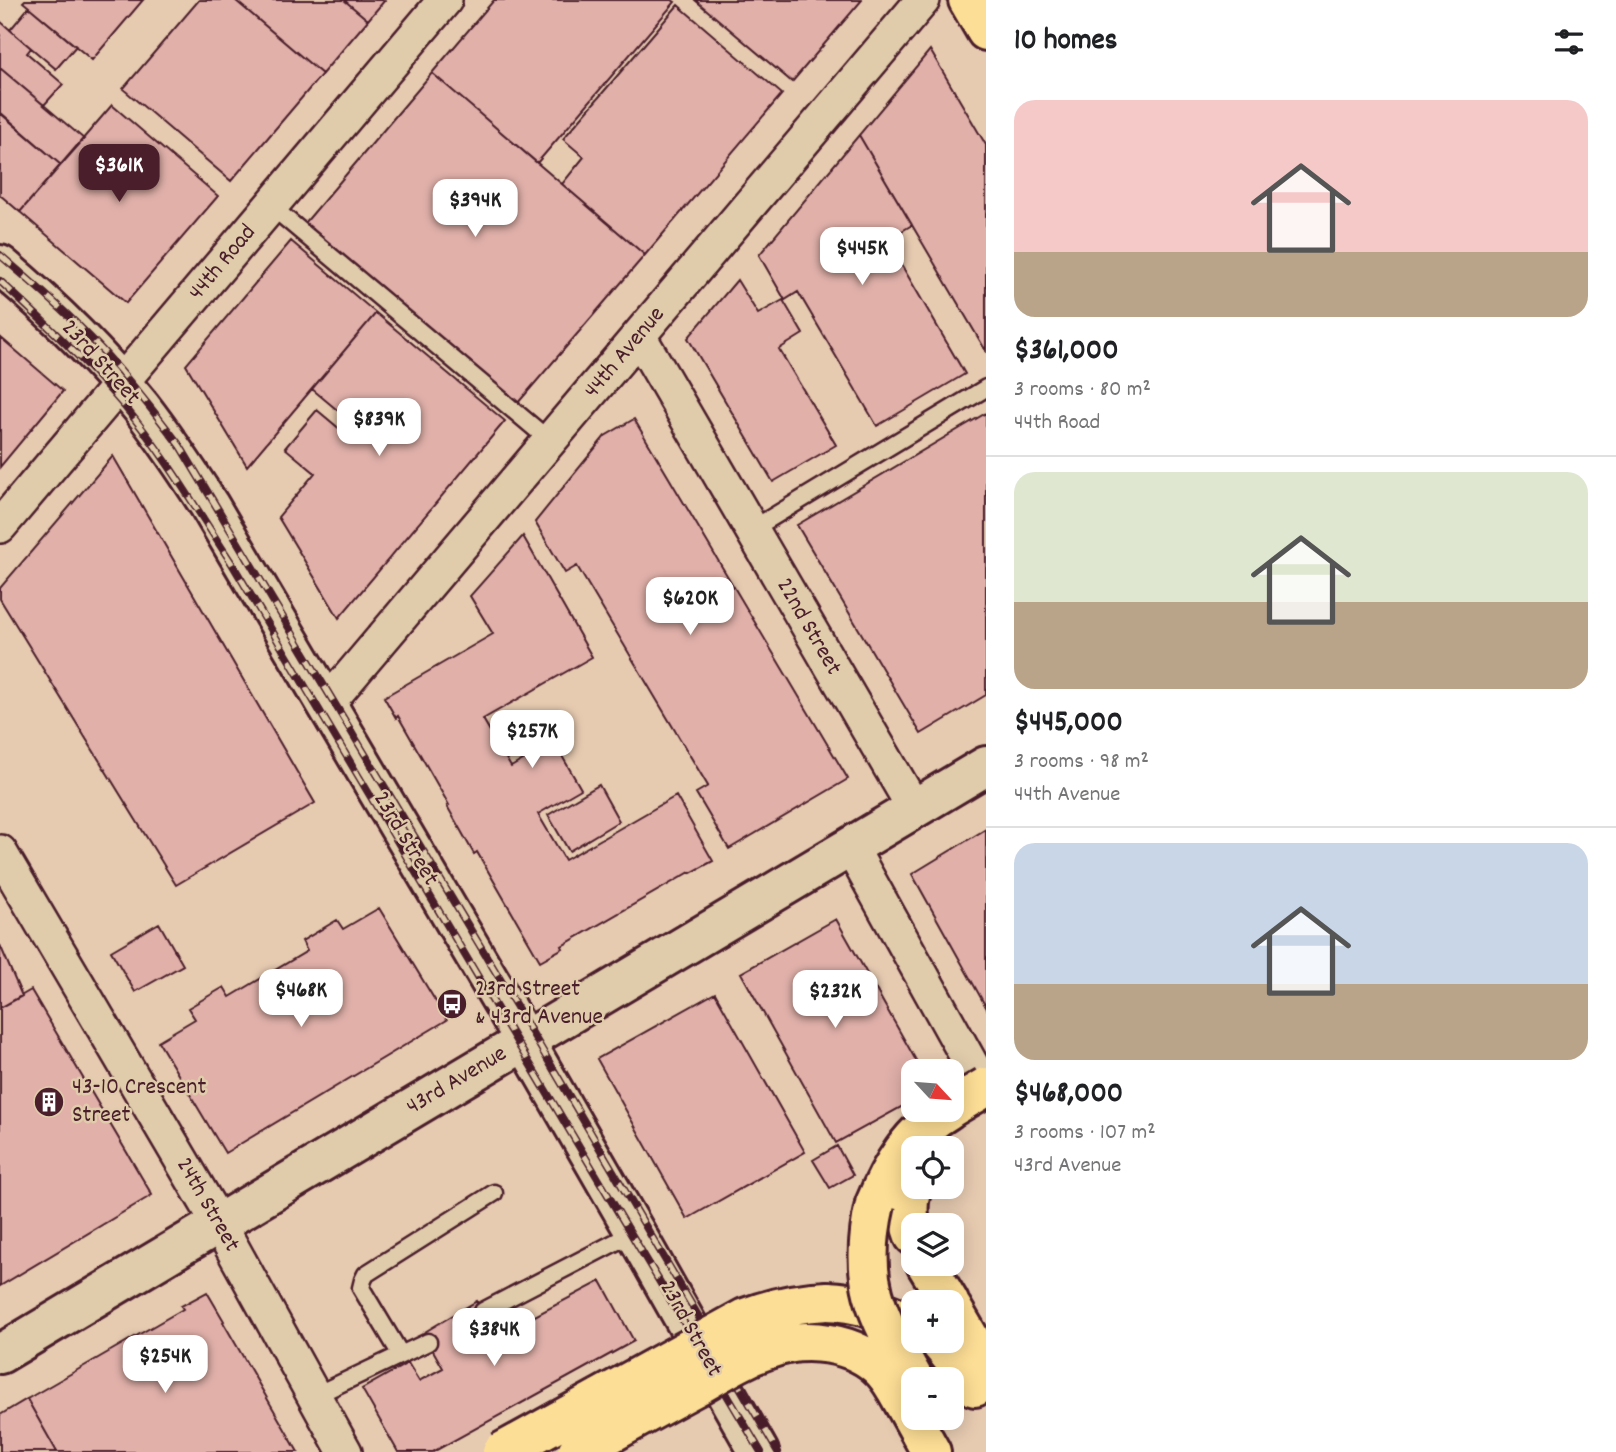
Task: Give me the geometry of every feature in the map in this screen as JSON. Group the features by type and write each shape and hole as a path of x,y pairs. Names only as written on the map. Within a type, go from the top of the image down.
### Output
{"main road":[{"path":"968,0 986,31"},
{"path":"964,1101 986,1089"},
{"path":"948,1136 961,1124 986,1109"},
{"path":"907,1367 885,1326 872,1293 867,1251 869,1228 884,1181 910,1142 930,1122"},
{"path":"502,1452 722,1330 771,1308 810,1302 845,1302 863,1305 901,1319"},
{"path":"964,1329 984,1363 986,1378"},
{"path":"576,1452 756,1354 787,1344 806,1343 842,1347 856,1352 884,1372 931,1452"},
{"path":"950,1353 966,1378 986,1399"},
{"path":"941,1430 954,1452"}],"street":[{"name":"44th Road","path":"0,526 445,0"},
{"name":"44th Avenue","path":"326,705 923,0"},
{"name":"23rd Street","path":"0,265 54,313 121,383 141,407 209,505 525,1041 759,1452"},
{"name":"22nd Street","path":"639,336 914,808"},
{"name":"43rd Avenue","path":"0,1354 986,766"},
{"path":"850,846 986,1089"},
{"name":"24th Street","path":"0,852 219,1224 345,1452"}],"lane":[{"path":"271,206 550,441"},
{"path":"751,530 986,388"},
{"path":"401,1354 361,1288 366,1274 494,1193"},
{"path":"483,1311 635,1232"},
{"path":"314,1396 428,1342"}],"building":[{"path":"143,0 92,60 23,2"},
{"path":"199,0 235,0 322,74 231,181 123,89"},
{"path":"235,0 344,0 368,20 322,74"},
{"path":"344,0 385,0 368,20"},
{"path":"494,0 675,2 537,163 432,73"},
{"path":"695,0 862,0 792,82"},
{"path":"678,5 782,94 645,255 562,184 584,157 563,139"},
{"path":"29,7 76,46 56,69 10,30"},
{"path":"0,21 31,48 27,53 63,84 44,105 0,68"},
{"path":"930,50 986,145 986,351 859,135"},
{"path":"0,68 84,139 61,165 0,112"},
{"path":"432,73 645,255 517,404 305,223"},
{"path":"112,105 218,196 126,303 20,212"},
{"path":"0,113 61,165 20,212 0,195"},
{"path":"859,135 912,225 887,240 965,374 877,426 798,292 785,300 759,255"},
{"path":"291,241 376,313 247,466 186,365"},
{"path":"737,280 758,314 783,300 803,334 779,349 836,445 773,482 688,338"},
{"path":"376,313 505,421 339,618 278,517 315,473 285,448 317,410 347,435 355,425 312,389"},
{"path":"0,337 63,391 0,467"},
{"path":"986,413 986,695 921,734 797,525"},
{"path":"634,419 848,779 729,849 696,793 708,786 577,566 565,573 535,522 605,436"},
{"path":"113,456 315,803 176,885 0,599 0,588"},
{"path":"523,536 592,657 483,719 511,767 554,742 581,789 538,814 565,860 676,796 713,861 540,961 477,852 474,854 398,716 396,718 384,697 493,634 470,596"},
{"path":"599,785 619,821 569,851 548,815"},
{"path":"986,829 986,1007 912,874"},
{"path":"379,908 447,1020 225,1153 158,1041 195,1019 188,1008 224,987 230,997 307,951 302,941 337,920 343,929"},
{"path":"836,919 915,1059 901,1059 901,1107 836,1143 741,973"},
{"path":"159,923 183,965 135,992 111,951"},
{"path":"0,945 22,996 0,1008"},
{"name":"43-10 Crescent Street","path":"31,990 152,1195 0,1286 0,1008"},
{"path":"715,993 805,1152 687,1219 597,1059"},
{"path":"837,1146 853,1175 830,1188 813,1160"},
{"path":"601,1281 634,1341 433,1452 398,1452 362,1389 408,1363 419,1381 443,1368 423,1333 477,1301 494,1332 511,1323 514,1327"},
{"path":"207,1292 298,1452 57,1452 27,1399 183,1309 181,1306"},
{"path":"27,1399 57,1452 0,1452 0,1415"}],"railway":[{"path":"0,255 90,337 180,446 521,1014 778,1452"},
{"path":"0,281 110,390 140,425 180,483 231,562 761,1452"}],"place":[{"name":"23rd Street & 43rd Avenue","path":"452,1004"},
{"name":"43-10 Crescent Street","path":"49,1102"}]}
